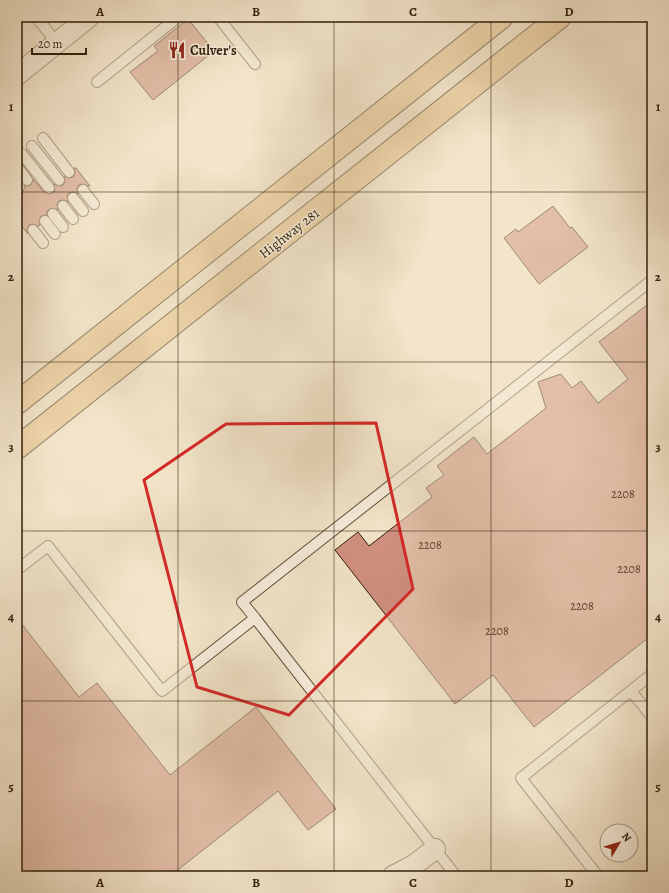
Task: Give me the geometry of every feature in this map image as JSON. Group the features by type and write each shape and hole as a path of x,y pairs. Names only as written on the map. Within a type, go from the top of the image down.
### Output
{"highway":[{"path":"17,403 502,17"},
{"name":"Highway 281","path":"17,448 560,17"}],"street":[{"path":"17,76 89,17"},
{"path":"394,876 414,865 435,849"}],"lane":[{"path":"36,17 57,44"},
{"path":"97,82 178,17"},
{"path":"218,17 255,64"},
{"path":"43,138 69,172"},
{"path":"32,146 59,180"},
{"path":"22,154 49,188"},
{"path":"17,167 27,180"},
{"path":"83,190 94,204"},
{"path":"73,198 83,211"},
{"path":"63,206 73,219"},
{"path":"53,214 63,227"},
{"path":"45,221 55,234"},
{"path":"33,230 43,243"},
{"path":"456,876 242,602 652,280"},
{"path":"17,570 48,546 162,691 255,618"},
{"path":"598,876 521,778 652,674"},
{"path":"631,691 652,717"}],"highlighted area":[{"path":"376,423 413,589 289,715 197,687 144,480 226,424"}],"building":[{"path":"188,19 214,51 153,100 130,72 158,51 154,46"},
{"path":"74,168 76,168 90,186 82,184 79,185 77,188 78,194 73,192 69,193 67,196 68,202 63,200 59,201 57,204 58,210 52,208 47,211 47,215 41,216 39,221 40,225 29,225 27,230 28,234 17,220 17,193 23,192 25,186 31,185 33,179 44,192 50,194 55,191 54,184 60,186 63,185 65,182 64,176 69,178 73,177 75,174"},
{"path":"553,206 570,228 572,227 588,247 539,284 504,238 516,229 518,232"},
{"path":"652,301 652,635 534,727 493,675 455,704 335,550 358,532 369,546 432,497 426,488 444,475 437,466 474,437 487,454 546,408 538,382 561,374 572,388 581,381 598,403 628,379 599,342"},
{"path":"17,618 79,697 97,683 170,775 256,707 336,809 308,830 278,791 170,876 17,876"}],"place":[{"name":"Culver's","path":"177,50"}]}
